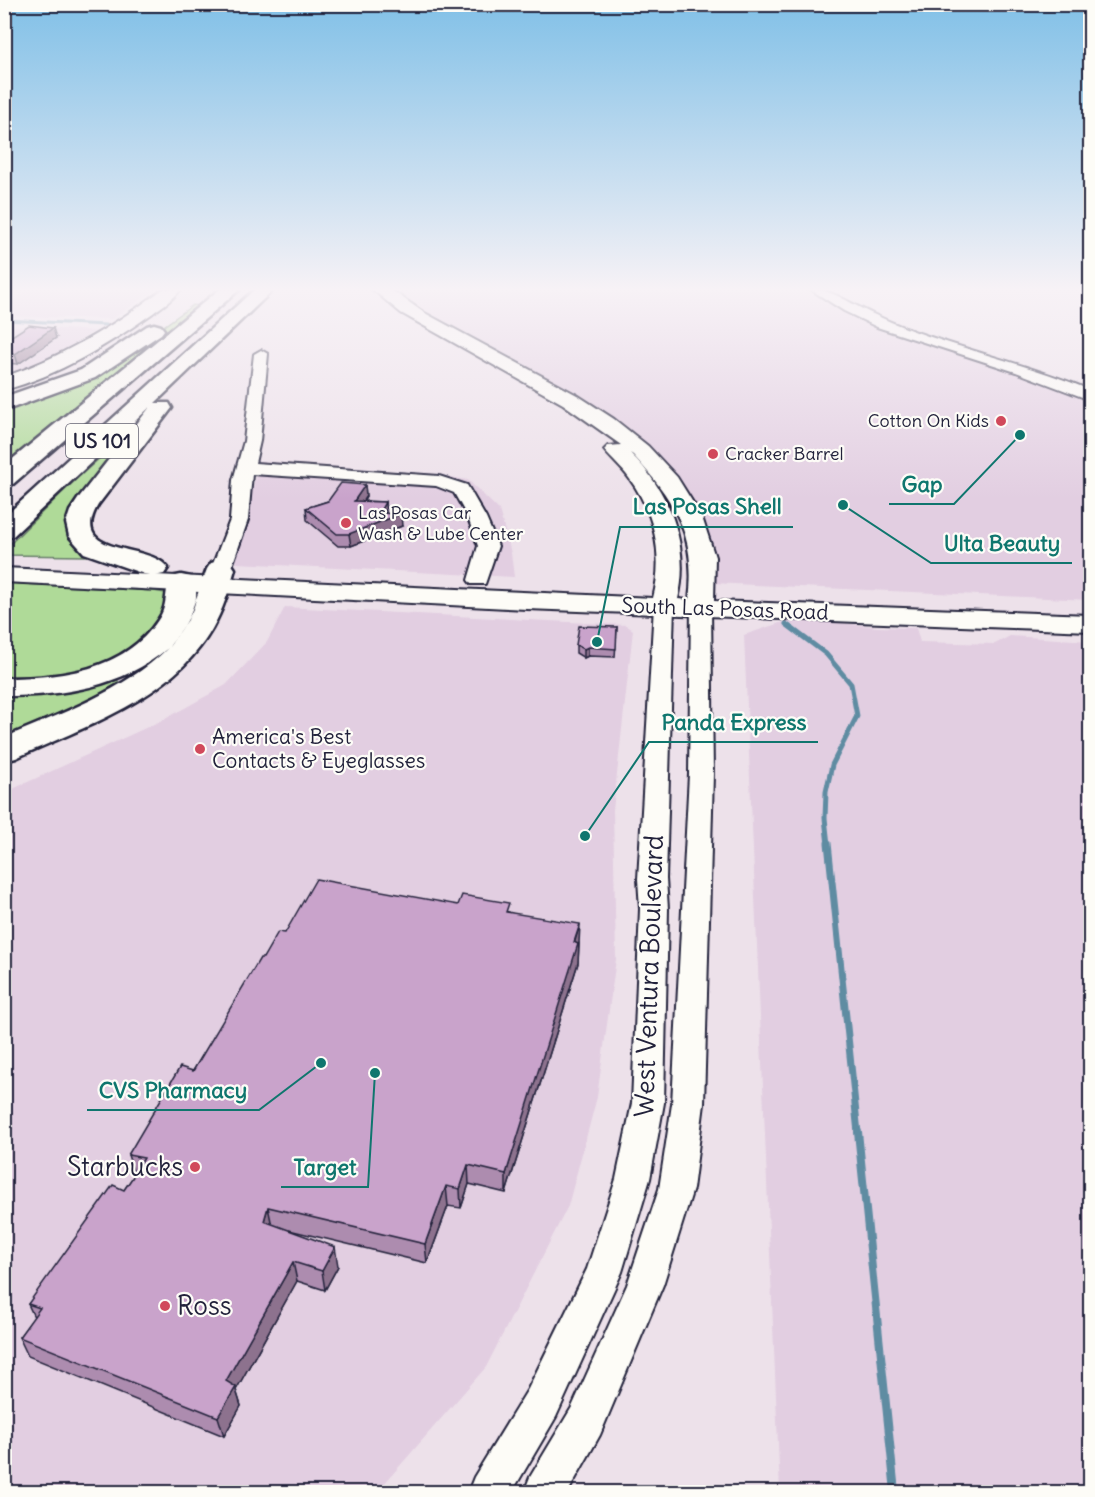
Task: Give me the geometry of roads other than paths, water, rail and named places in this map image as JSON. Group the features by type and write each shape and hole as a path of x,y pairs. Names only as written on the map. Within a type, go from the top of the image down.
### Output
{"highway":[{"path":"4,405 74,380 98,369 112,359"},
{"name":"US 101","path":"4,479 148,359"},
{"name":"US 101","path":"4,531 191,359"},
{"path":"154,568 144,561 123,559 96,549 84,540 78,523 88,502 170,397 195,359"},
{"path":"4,537 40,498"},
{"path":"4,751 114,700 153,677 174,660 187,645 213,599 219,577"},
{"path":"4,687 62,684 111,670 146,653 158,642 178,611 183,594 181,583"}],"main road":[{"path":"4,384 63,359"},
{"path":"471,359 588,427 620,455 637,474 660,514 670,554 671,572 666,598"},
{"path":"495,359 586,410 635,444 672,483 686,506 703,558 701,599"},
{"path":"7,567 154,568 219,577"},
{"path":"7,567 181,583 219,577"},
{"name":"South Las Posas Road","path":"219,577 400,596 666,598 1090,607"},
{"name":"South Las Posas Road","path":"219,577 478,580 666,598"},
{"name":"South Las Posas Road","path":"701,599 1090,623"}],"street":[{"path":"219,577 239,520 245,468 252,441 260,359"},
{"path":"994,359 1029,370 1090,395"},
{"path":"245,468 439,481 461,489 477,518 488,546 478,580"},
{"name":"West Ventura Boulevard","path":"489,1492 542,1403 604,1272 633,1179 648,1104 654,909 652,879 666,598"},
{"name":"West Ventura Boulevard","path":"545,1492 586,1421 640,1295 676,1189 688,1104 701,774 701,599"}],"waterway":[{"path":"786,624 826,654 851,684 857,716 832,765 826,792 825,818 828,845"},
{"path":"828,843 858,1133"},
{"path":"858,1132 895,1492"}],"place":[{"name":"Cotton On Kids","path":"1001,421"},
{"name":"Gap","path":"1020,435"},
{"name":"Cracker Barrel","path":"713,454"},
{"name":"Ulta Beauty","path":"843,505"},
{"name":"Las Posas Car Wash & Lube Center","path":"346,523"},
{"name":"Las Posas Shell","path":"597,642"},
{"name":"America's Best Contacts & Eyeglasses","path":"200,749"},
{"name":"Panda Express","path":"585,836"},
{"name":"CVS Pharmacy","path":"321,1063"},
{"name":"Target","path":"375,1073"},
{"name":"Starbucks","path":"195,1167"},
{"name":"Ross","path":"165,1306"}]}
